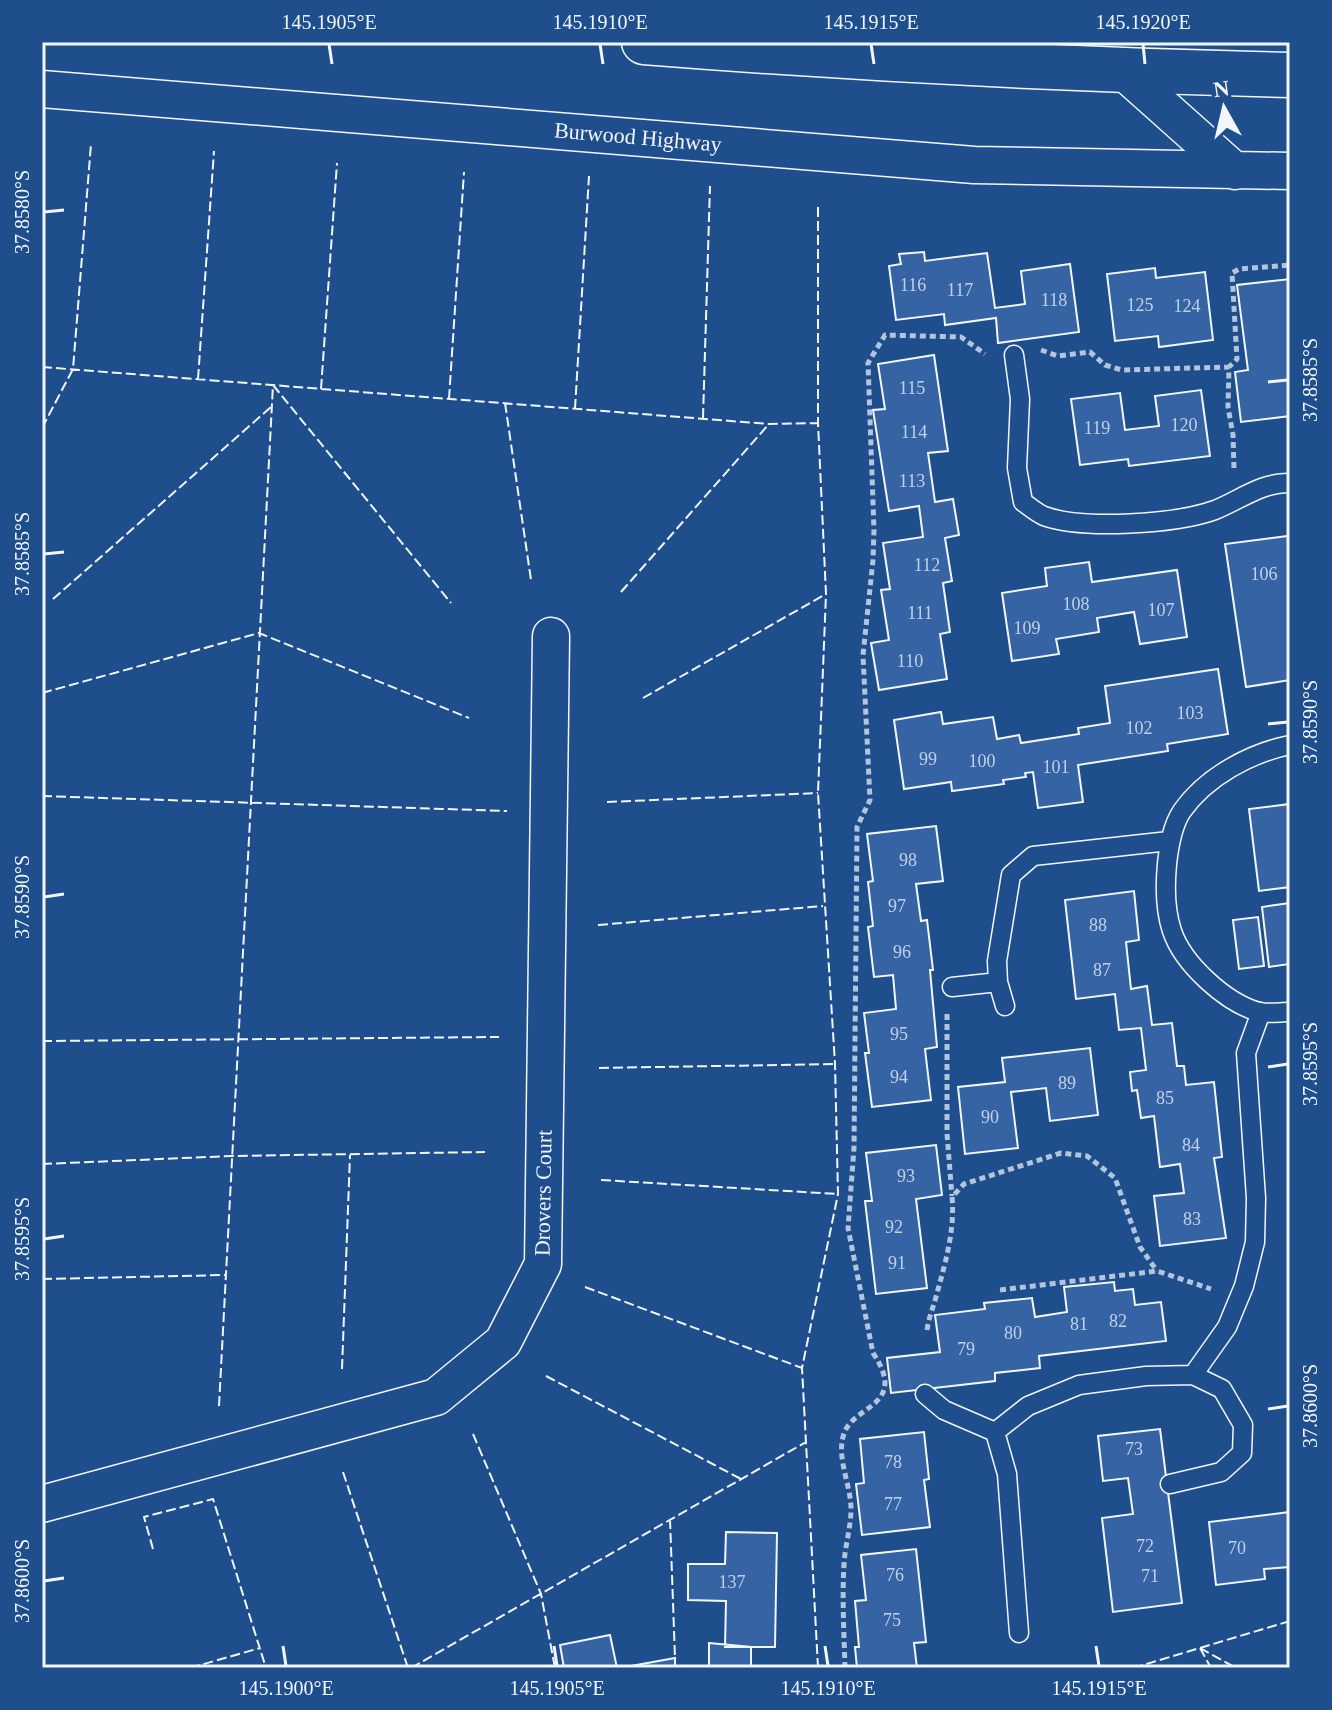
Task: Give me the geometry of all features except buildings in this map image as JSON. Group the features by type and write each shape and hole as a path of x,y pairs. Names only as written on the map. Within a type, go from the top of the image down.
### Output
{"highway":[{"path":"644,42 821,56 1124,72 1290,75"}],"street":[{"path":"1124,72 1235,171"},
{"name":"Burwood Highway","path":"42,89 945,163 1290,171"},
{"name":"Drovers Court","path":"42,1504 436,1397 503,1342 543,1264 551,636"}],"lane":[{"path":"1014,355 1020,399 1017,468 1023,502 1042,515 1086,525 1172,519 1214,510 1275,483 1290,483"},
{"path":"1290,745 1274,748 1216,776 1182,812 1169,841 1164,887 1172,932 1195,969 1230,999 1261,1012 1290,1012"},
{"path":"1005,1006 998,982 997,961 1011,875 1033,856 1169,841"},
{"path":"952,987 998,982"},
{"path":"1193,1375 1227,1327 1255,1242 1256,1198 1246,1053 1261,1012"},
{"path":"995,1432 1028,1406 1079,1385 1146,1376 1193,1375 1222,1389 1243,1425 1242,1453 1221,1472 1170,1484"},
{"path":"925,1394 944,1410 995,1432"},
{"path":"995,1432 1007,1474 1019,1633"}],"path":[{"path":"845,1668 844,1563 852,1509 841,1441 845,1428 876,1403 885,1389 882,1366 873,1353 848,1228 854,1148 857,827 870,800 863,655 874,530 868,363 885,335 961,337 994,359 1046,350 1058,356 1090,352 1105,365 1122,370 1229,367 1237,359 1232,273 1239,269 1290,265"},
{"path":"1229,367 1232,463 1245,496"},
{"path":"927,1330 954,1216 947,1090 947,1004 952,987"},
{"path":"952,1197 964,1184 1061,1153 1087,1156 1115,1178 1140,1247 1157,1271"},
{"path":"1000,1290 1157,1271 1239,1298"}],"fence":[{"path":"42,428 73,369 91,144"},
{"path":"198,379 214,151"},
{"path":"321,389 337,163"},
{"path":"449,399 464,172"},
{"path":"575,409 589,176"},
{"path":"703,418 710,186"},
{"path":"818,205 818,423 826,594 818,793 835,1064 838,1194 802,1368 818,1668"},
{"path":"42,367 769,424 818,423"},
{"path":"273,385 451,603"},
{"path":"219,1406 273,385"},
{"path":"505,403 531,580"},
{"path":"53,599 271,407"},
{"path":"621,592 769,424"},
{"path":"643,698 826,594"},
{"path":"42,693 259,633 469,718"},
{"path":"607,802 818,793"},
{"path":"42,796 507,811"},
{"path":"598,925 823,906"},
{"path":"42,1041 499,1037"},
{"path":"599,1068 835,1064"},
{"path":"42,1164 232,1156 485,1152"},
{"path":"342,1369 350,1155"},
{"path":"601,1180 838,1194"},
{"path":"42,1279 225,1275"},
{"path":"585,1287 802,1368"},
{"path":"546,1376 741,1479"},
{"path":"473,1434 541,1594 555,1668"},
{"path":"411,1668 806,1442"},
{"path":"343,1472 408,1668"},
{"path":"153,1549 144,1517 213,1499 266,1668"},
{"path":"670,1519 675,1658"},
{"path":"1133,1668 1290,1621"},
{"path":"190,1668 260,1648"},
{"path":"1200,1648 1236,1668"},
{"path":"1200,1648 1211,1668"}]}
